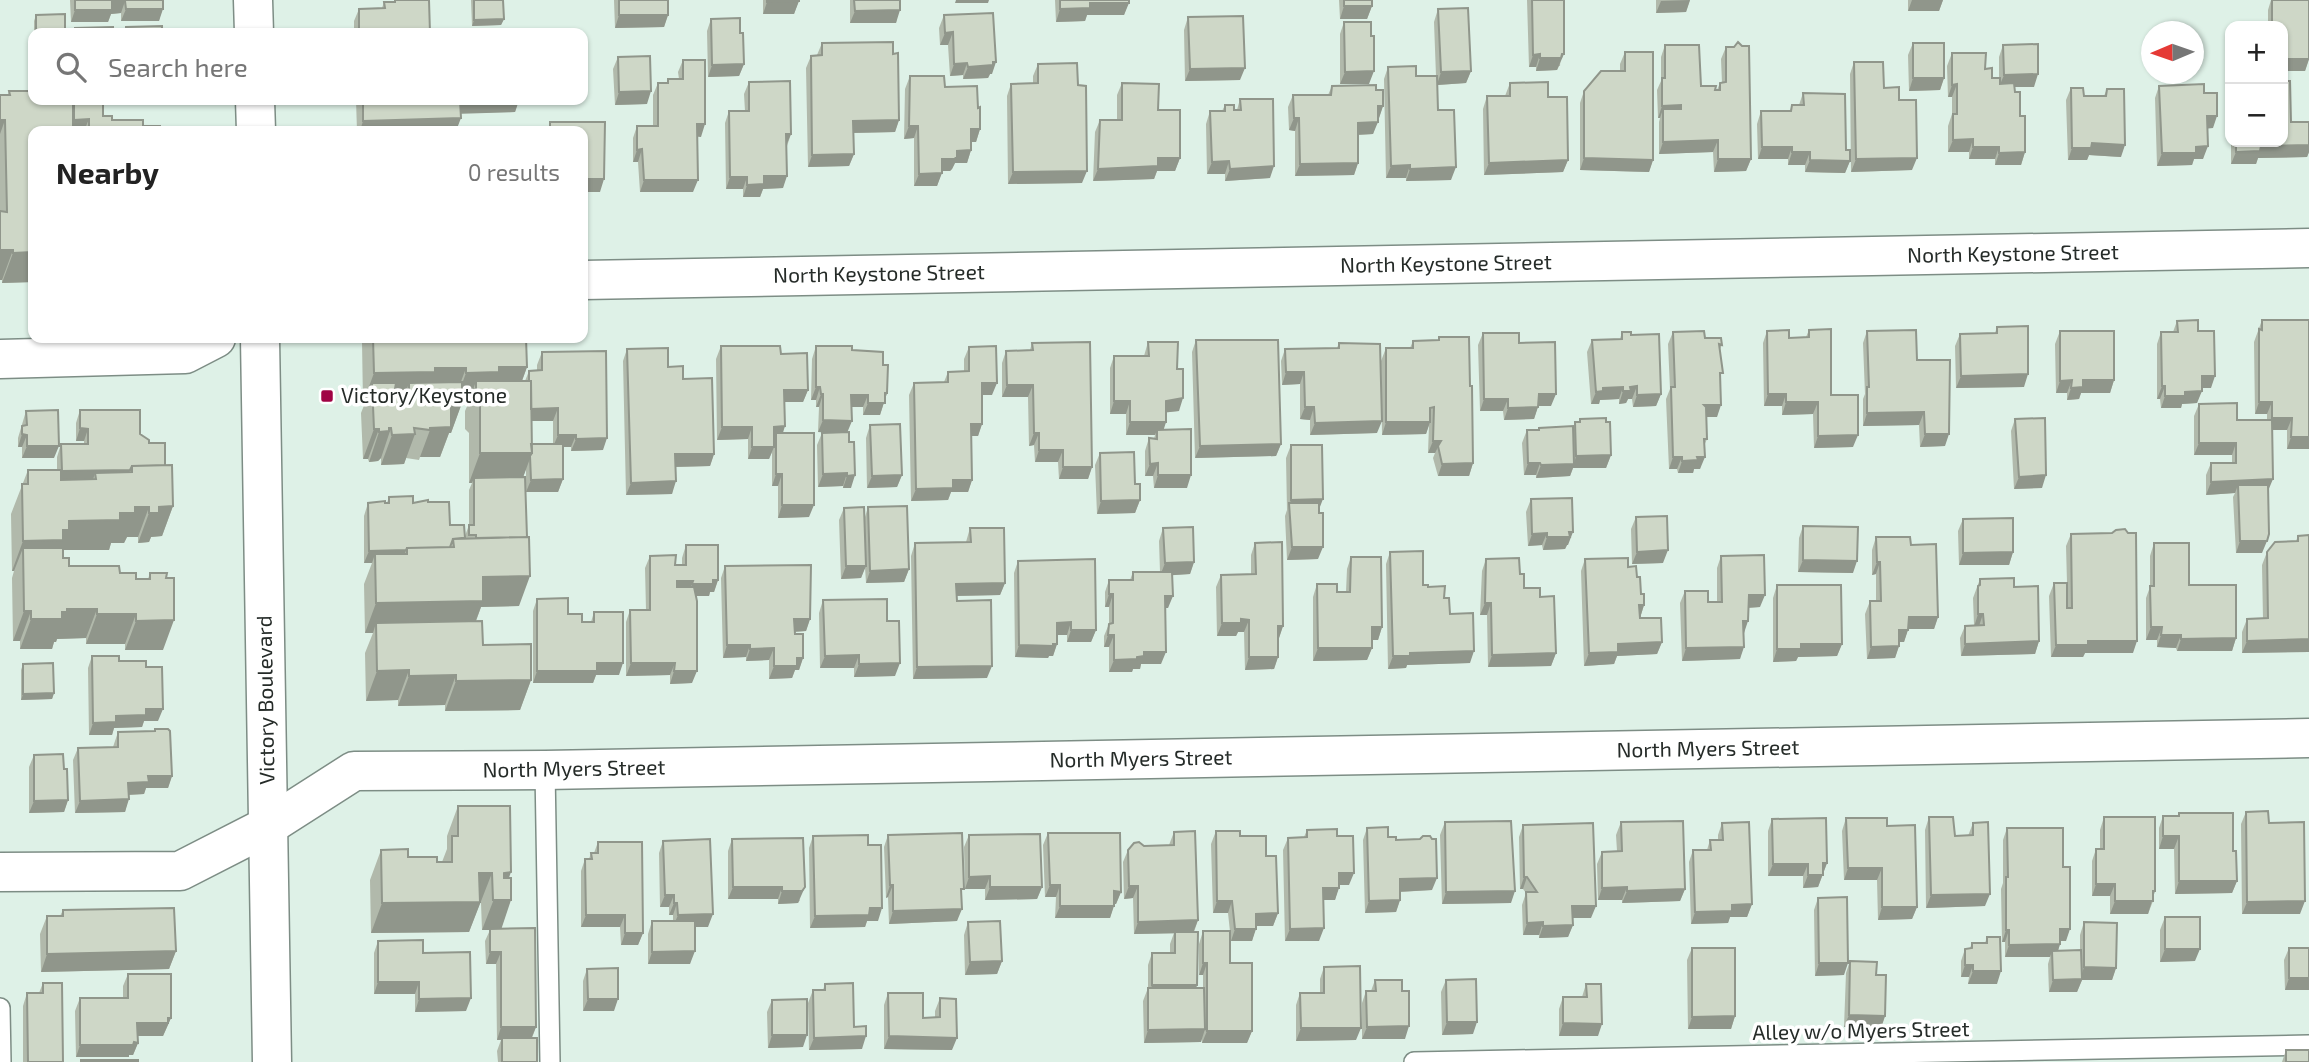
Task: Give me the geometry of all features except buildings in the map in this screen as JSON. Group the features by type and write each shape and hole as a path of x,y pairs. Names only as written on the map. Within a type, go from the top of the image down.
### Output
{"street":[{"path":"253,0 254,28"},
{"path":"255,105 256,126"},
{"name":"North Keystone Street","path":"588,280 2309,248"},
{"path":"0,359 185,354 206,343"},
{"name":"Victory Boulevard","path":"260,343 272,1062"},
{"name":"North Myers Street","path":"0,872 180,872 268,826 354,771 545,770 2309,738"}],"lane":[{"path":"545,770 550,1062"},
{"path":"0,1008 1,1062"},
{"name":"Alley w/o Myers Street","path":"1414,1062 2309,1045"}],"place":[{"name":"Victory/Keystone","path":"327,396"}]}
